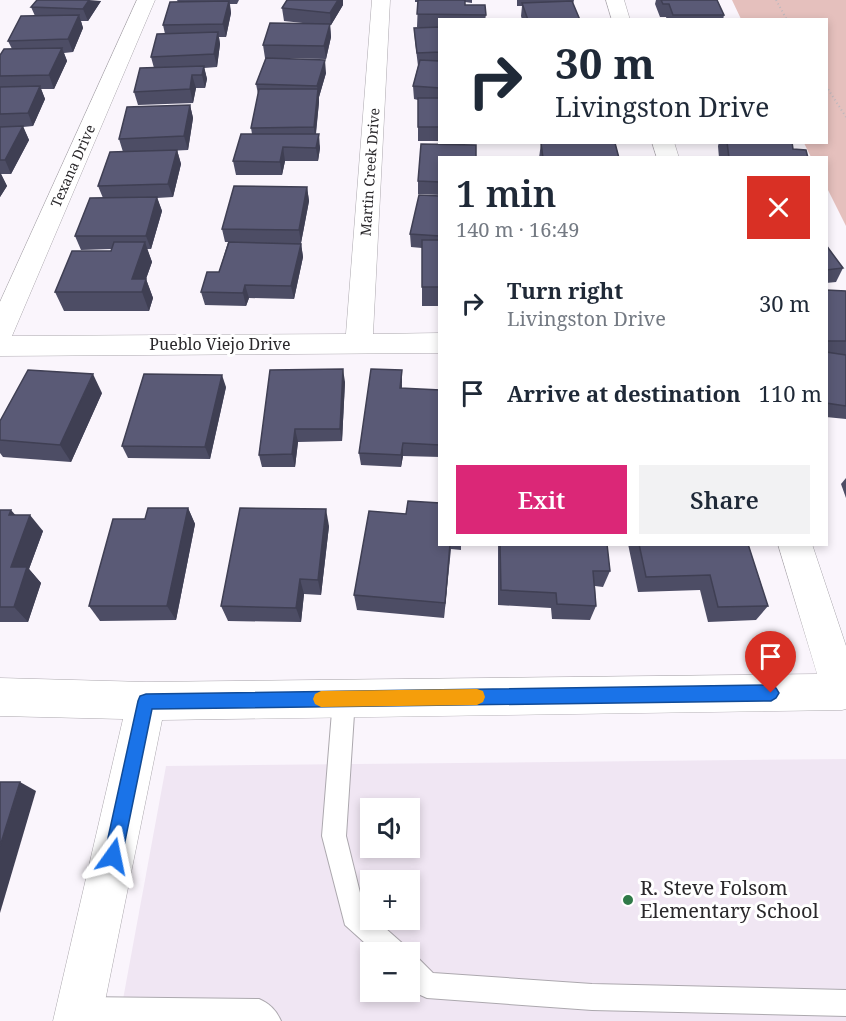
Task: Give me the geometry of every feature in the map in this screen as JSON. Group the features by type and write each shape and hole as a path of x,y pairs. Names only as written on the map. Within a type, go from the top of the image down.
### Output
{"street":[{"name":"Texana Drive","path":"0,333 146,0"},
{"name":"Martin Creek Drive","path":"359,343 381,0"},
{"path":"615,0 620,18"},
{"name":"Pueblo Viejo Drive","path":"0,346 438,343"},
{"path":"0,697 146,701 844,692 796,546"},
{"path":"79,1016 146,701"}],"lane":[{"path":"344,699 334,836 354,916 382,942"},
{"path":"420,978 427,985 592,997 846,1004"},
{"path":"79,1016 259,1012 268,1021"}],"path":[{"path":"776,0 786,18"},
{"path":"828,89 846,117"}],"shaded area":[{"path":"732,0 846,0 846,226 828,190 828,156 810,156 804,144 828,144 828,18 741,18"},
{"name":"R. Steve Folsom Elementary School","path":"846,759 846,1021 119,1021 166,766"}],"building":[{"path":"37,0 89,0 83,9 31,7"},
{"path":"287,0 338,0 330,13 282,8"},
{"path":"418,0 465,0 465,5 485,5 486,15 417,14"},
{"path":"661,0 717,0 724,15 673,15 669,4 663,4"},
{"path":"229,1 223,24 163,25 170,2"},
{"path":"572,1 579,18 527,18 522,3"},
{"path":"79,15 68,39 8,41 21,16"},
{"path":"270,23 330,24 324,46 263,45"},
{"path":"438,27 438,52 417,53 414,28"},
{"path":"218,32 214,54 151,57 157,34"},
{"path":"62,48 49,75 0,76 0,55 4,49"},
{"path":"266,58 325,60 317,86 256,84"},
{"path":"420,60 438,61 438,88 413,86"},
{"path":"204,66 202,75 192,75 190,89 134,92 140,68"},
{"path":"40,86 28,113 0,114 0,87"},
{"path":"259,89 318,89 314,127 251,128"},
{"path":"418,98 438,98 438,127 418,127"},
{"path":"190,105 184,136 119,139 127,107"},
{"path":"23,126 5,160 0,160 0,127"},
{"path":"241,134 319,134 316,148 283,147 280,162 233,161"},
{"path":"421,144 476,145 476,156 438,156 438,182 418,181"},
{"path":"541,144 615,144 618,156 543,156"},
{"path":"727,144 792,144 793,149 806,150 808,156 729,156"},
{"path":"177,150 168,184 98,186 110,152"},
{"path":"234,186 307,187 299,230 222,229"},
{"path":"419,195 438,196 438,236 410,234"},
{"path":"157,197 146,236 75,236 90,198"},
{"path":"422,240 438,240 438,287 422,287"},
{"path":"114,242 145,242 132,279 146,279 142,292 55,292 72,251 111,251"},
{"path":"229,242 301,244 291,286 245,285 243,293 201,292 207,272 219,272"},
{"path":"828,248 843,268 828,270"},
{"path":"828,290 846,291 846,341 828,341"},
{"path":"828,352 846,355 846,406 828,403"},
{"path":"343,369 340,429 295,429 292,454 259,455 270,370"},
{"path":"371,369 402,370 400,388 438,390 438,445 403,443 401,455 359,453"},
{"path":"28,370 93,374 60,445 0,440 0,421"},
{"path":"144,374 222,375 205,447 122,446"},
{"path":"408,501 438,503 438,546 450,546 445,603 354,595 369,511 406,514"},
{"path":"148,508 188,508 167,606 89,606 113,519 145,519"},
{"path":"240,508 326,509 318,580 300,579 296,608 221,606"},
{"path":"0,510 11,510 9,515 30,515 11,567 27,567 14,607 0,607"},
{"path":"500,546 607,546 610,571 593,571 596,606 557,604 556,593 501,590"},
{"path":"639,546 749,546 768,606 718,607 710,575 646,577"},
{"path":"0,782 20,782 0,846"}],"slow traffic":[{"path":"321,699 477,697"}],"place":[{"name":"R. Steve Folsom Elementary School","path":"628,900"}],"route":[{"path":"113,856 146,701 771,693"}]}
